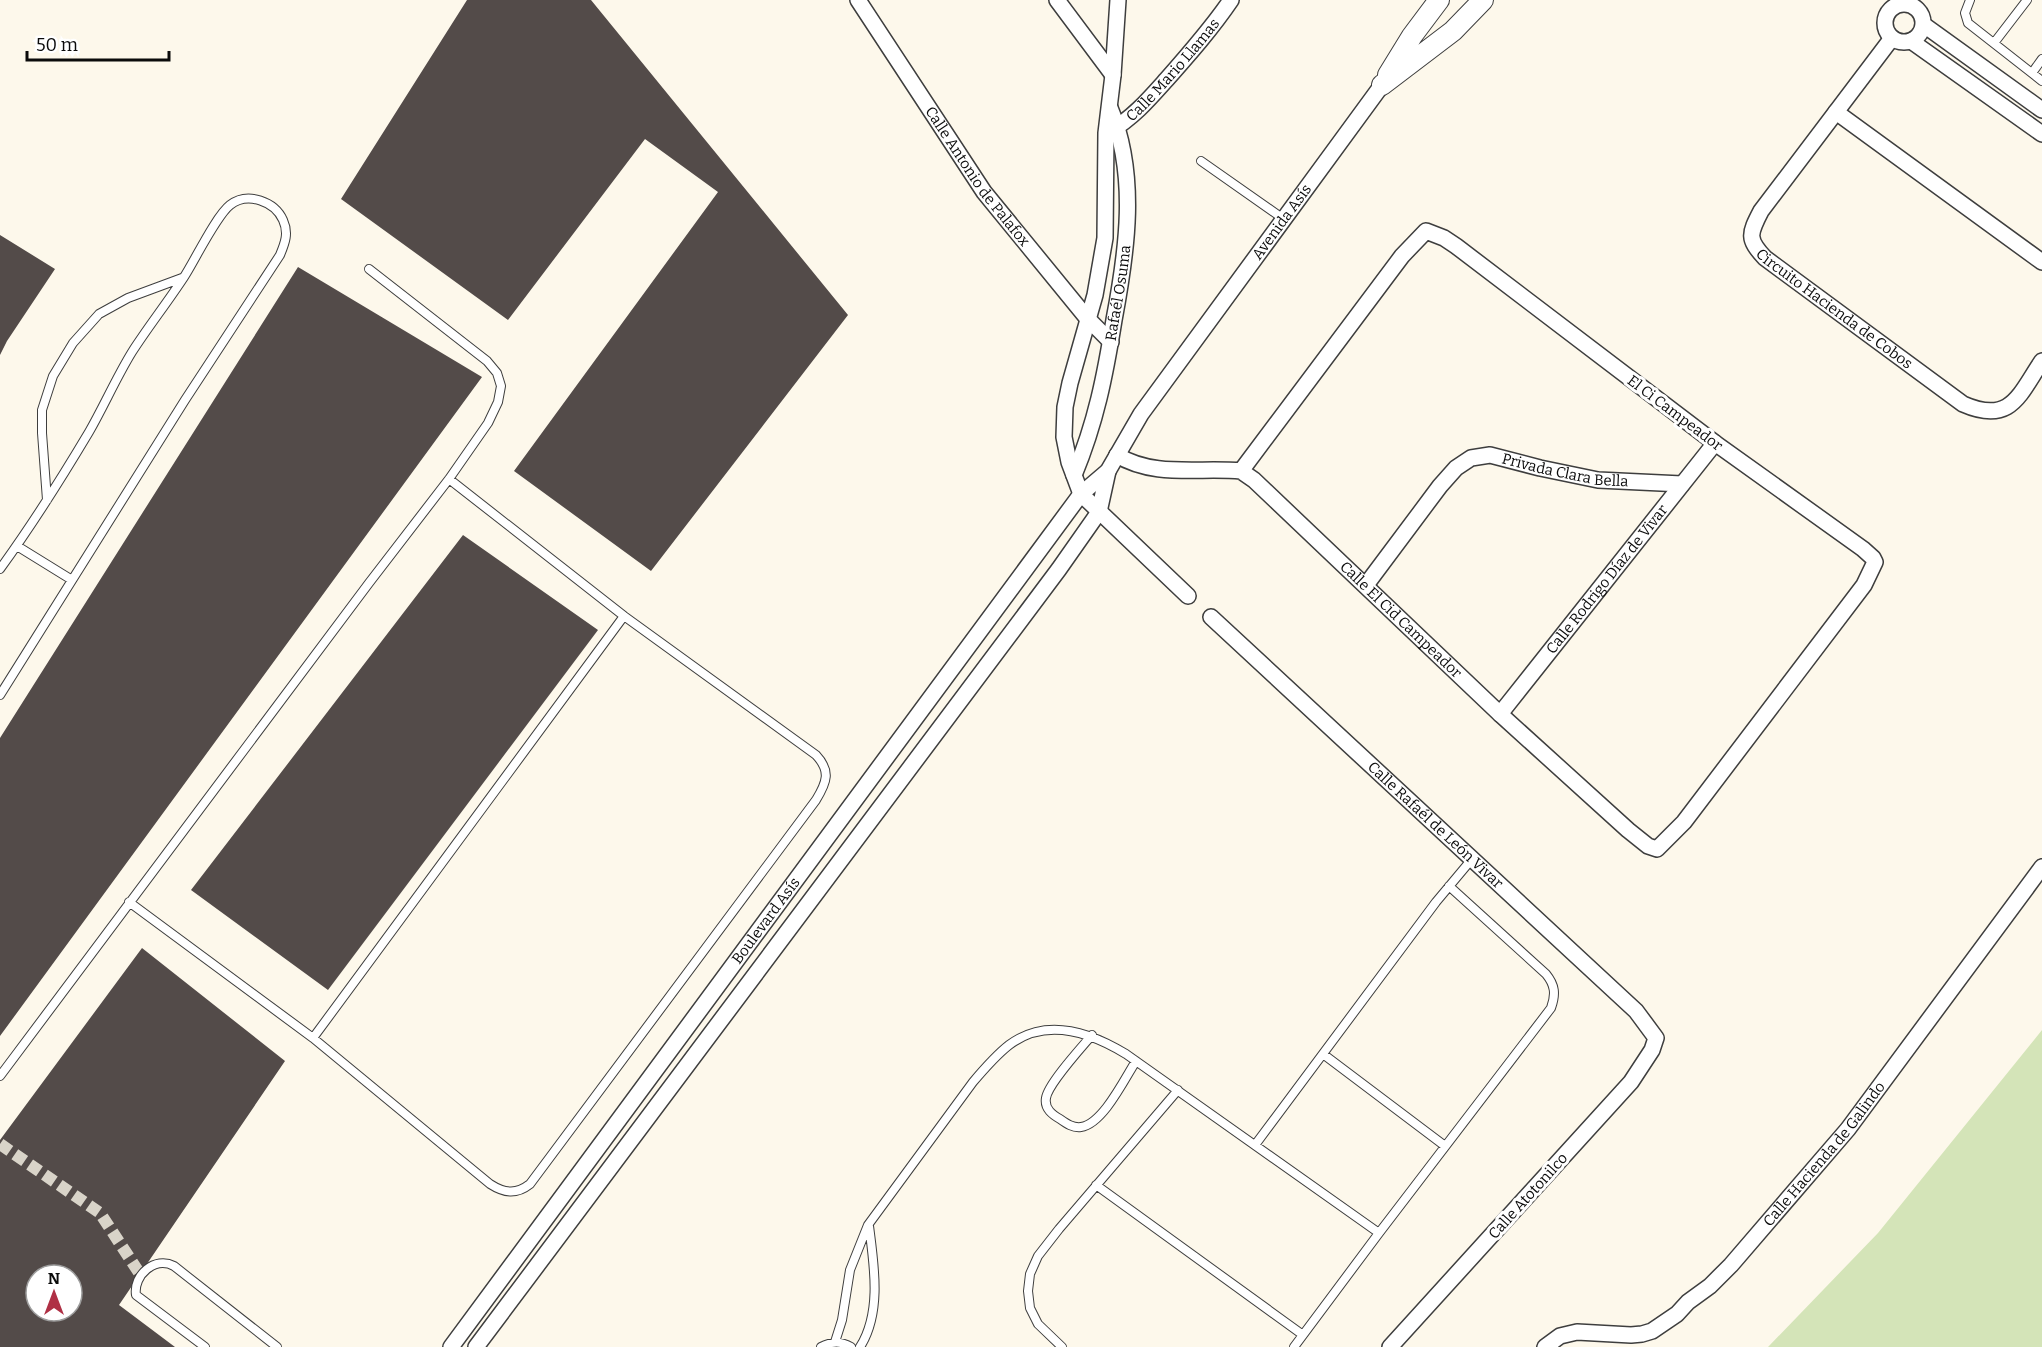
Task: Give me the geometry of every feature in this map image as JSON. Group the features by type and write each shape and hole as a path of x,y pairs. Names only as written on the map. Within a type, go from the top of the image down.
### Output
{"street":[{"name":"Calle Antonio de Palafox","path":"858,0 984,192 1087,318 1111,342"},
{"path":"1057,0 1082,30 1113,75"},
{"name":"Rafaél Osuma","path":"1081,494 1064,437 1064,425 1070,383 1095,295 1105,238 1112,129 1110,108 1118,0"},
{"name":"Calle Mario Llamas","path":"1112,129 1143,106 1189,55 1231,0"},
{"path":"1382,85 1412,36 1439,0"},
{"name":"Avenida Asís","path":"1099,512 1108,471 1141,414 1382,85 1453,31 1483,0"},
{"path":"2041,132 1911,41 1898,41 1892,38 1888,32 1886,19 1893,7 1917,8 2042,110"},
{"path":"1911,41 1922,31 1917,8"},
{"name":"Circuito Hacienda de Cobos","path":"1892,38 1761,212 1753,225 1750,238 1755,247 1784,272 1963,404 1985,411 2005,409 2013,403 2042,361"},
{"path":"1836,112 2042,262"},
{"name":"Rafaél Osuma","path":"1074,475 1101,396 1122,278 1126,242 1126,170 1112,129"},
{"name":"El Ci Campeador","path":"1242,471 1402,256 1426,231 1456,246 1715,443 1873,558 1874,568 1864,585 1691,813 1657,849"},
{"name":"Calle Rodrigo Díaz de Vivar","path":"1500,714 1715,443"},
{"name":"Privada Clara Bella","path":"1366,585 1440,486 1456,468 1471,458 1490,454 1540,468 1598,480 1682,484"},
{"path":"1117,456 1148,468 1242,471"},
{"name":"Avenida Asís","path":"1081,494 1108,471"},
{"name":"Calle El Cid Campeador","path":"1242,471 1366,585 1500,714 1633,834 1648,846 1657,849"},
{"path":"1081,494 1188,596"},
{"name":"Boulevard Asís","path":"451,1347 1081,494"},
{"name":"Boulevard Asís","path":"476,1347 983,672 1099,512"},
{"name":"Calle Rafaél de León Vivar","path":"1210,617 1636,1011 1656,1038"},
{"path":"960,657 983,672"},
{"path":"867,783 889,797"},
{"name":"Calle Hacienda de Galindo","path":"1545,1347 1560,1336 1577,1332 1631,1335 1652,1331 1677,1314 1688,1302 1710,1286 1731,1265 1848,1129 2042,867"},
{"name":"Calle Atotonilco","path":"1390,1347 1630,1082 1644,1064 1656,1038"},
{"path":"614,1127 632,1139"}],"lane":[{"path":"1970,0 1965,13 1968,24 2042,81"},
{"path":"1994,44 2027,0"},
{"path":"2032,73 2042,59"},
{"path":"1201,161 1285,220"},
{"path":"0,569 47,501 132,353 184,277 221,216 231,204 243,199 271,204 280,213 286,226 286,239 280,255 209,363 0,695"},
{"path":"0,1076 449,479 488,423 498,402 501,386 497,373 488,361 369,269"},
{"path":"47,501 42,410 53,376 73,343 99,314 128,298 184,277"},
{"path":"129,902 313,1038 489,1184 508,1192 523,1189 536,1176 804,817 822,791 826,772 824,763 816,755 624,616 449,479"},
{"path":"16,546 72,580"},
{"path":"313,1038 624,616"},
{"path":"1256,1146 1449,886 1472,859"},
{"path":"1294,1347 1551,1008 1555,998 1552,981 1546,974 1449,886"},
{"path":"835,1342 842,1320 850,1270 868,1225 973,1082 1010,1044 1030,1034 1052,1030 1092,1035 1107,1042 1379,1233"},
{"path":"1092,1035 1063,1071 1046,1099 1046,1106 1051,1113 1069,1125 1080,1127 1090,1124 1097,1118 1136,1061"},
{"path":"1323,1054 1445,1146"},
{"path":"1062,1347 1038,1324 1030,1308 1028,1291 1030,1274 1038,1256 1178,1090"},
{"path":"1096,1185 1303,1335"},
{"path":"860,1347 871,1323 874,1302 874,1265 868,1225"},
{"path":"205,1347 136,1295 135,1287 138,1281 151,1266 162,1262 174,1266 277,1347"},
{"path":"821,1347 835,1342 851,1347"}],"green space":[{"path":"2042,1030 2042,1347 1768,1347 1878,1233"}],"building":[{"path":"467,0 591,0 848,315 651,571 514,471 718,192 645,139 508,320 341,199"},
{"path":"0,235 55,269 0,355"},
{"path":"298,267 482,377 0,1036 0,738"},
{"path":"463,535 598,630 328,990 191,890"},
{"path":"142,948 285,1061 119,1305 175,1347 0,1347 0,1140"}],"tunnel":[{"path":"0,1144 100,1213 140,1274"}]}
